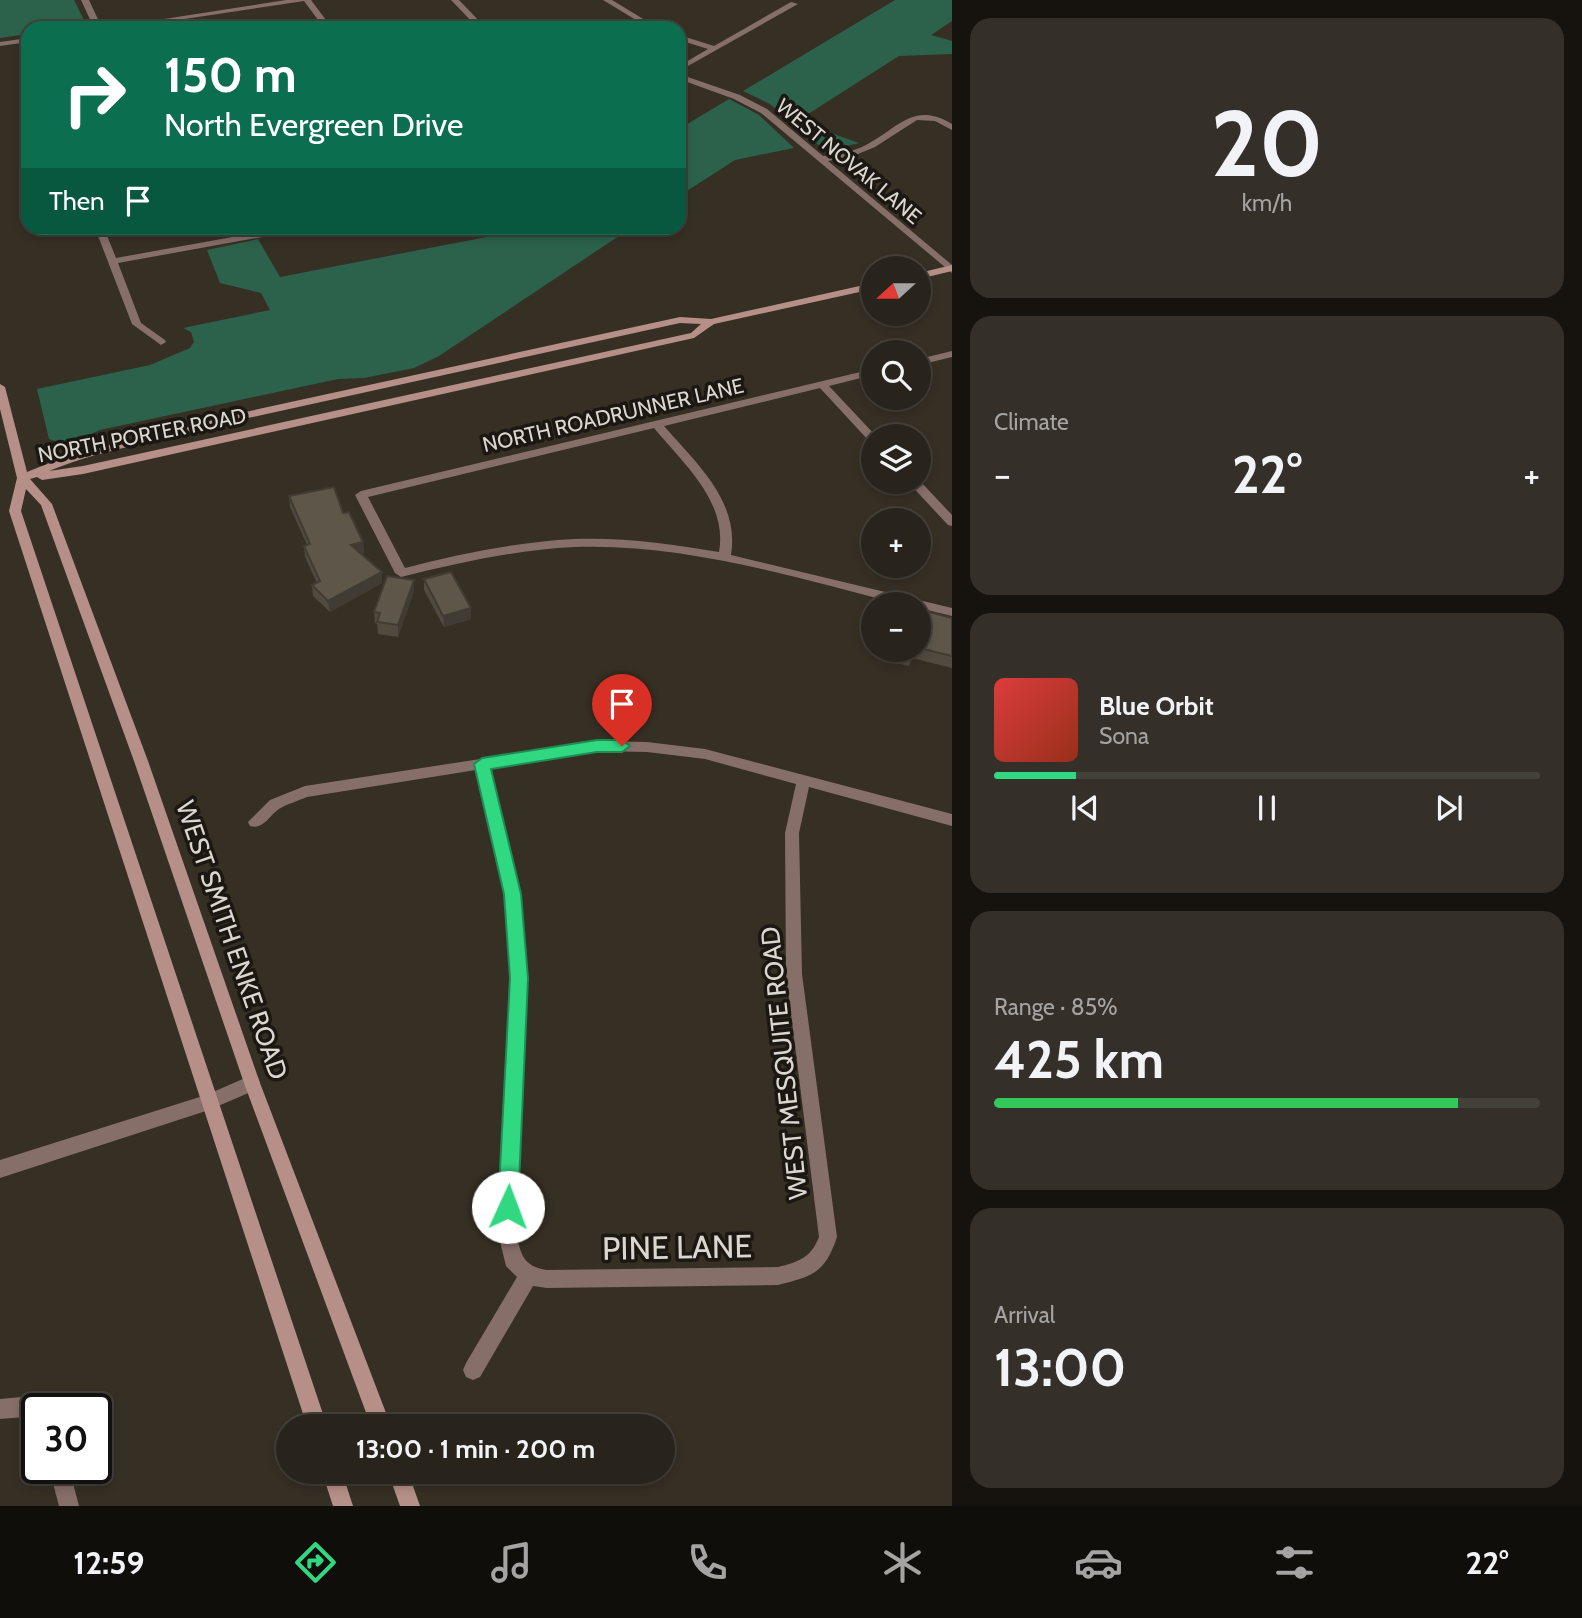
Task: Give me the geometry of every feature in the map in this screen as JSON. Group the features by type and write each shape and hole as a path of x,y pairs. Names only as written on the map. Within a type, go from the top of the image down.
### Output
{"street":[{"path":"85,0 95,21"},
{"path":"156,21 302,0"},
{"path":"307,0 323,21"},
{"path":"455,0 475,21"},
{"path":"607,0 642,21"},
{"path":"686,65 794,4 781,0"},
{"path":"686,39 714,49"},
{"path":"0,44 21,42"},
{"name":"WEST NOVAK LANE","path":"686,79 737,97 764,111 951,269"},
{"path":"821,159 860,151 909,120 924,114 942,120 952,127"},
{"path":"103,235 137,324 161,342"},
{"path":"113,261 252,235"},
{"path":"931,273 951,269 952,281"},
{"name":"NORTH PORTER ROAD","path":"23,478 78,455 191,430 227,419 680,320 710,322 861,289"},
{"name":"NORTH PORTER ROAD","path":"23,478 83,470 694,335 710,322"},
{"path":"931,359 952,354"},
{"name":"NORTH ROADRUNNER LANE","path":"724,558 652,547 600,543 540,545 476,555 401,573 361,495 861,375"},
{"path":"822,384 861,426"},
{"name":"WEST SMITH ENKE ROAD","path":"0,387 23,478 16,511 313,1414"},
{"path":"657,424 707,487 722,511 727,531 724,558 867,592"},
{"name":"WEST SMITH ENKE ROAD","path":"23,478 46,504 141,761 252,1083 376,1414"},
{"path":"925,494 952,522"},
{"path":"931,607 952,612"},
{"path":"254,822 275,804 305,792 597,746 647,747 705,754 952,820"},
{"path":"472,1370 528,1276 513,1259 507,1233 519,978 512,894 482,764"},
{"name":"WEST MESQUITE ROAD","path":"804,780 792,833 794,974 828,1237 822,1258"},
{"path":"0,1169 209,1101 252,1083"},
{"name":"PINE LANE","path":"528,1276 547,1279 778,1276 805,1269 822,1258"},
{"path":"0,1409 21,1408"},
{"path":"63,1484 69,1506"},
{"path":"336,1484 343,1506"},
{"path":"402,1484 410,1506"}],"green space":[{"path":"0,0 74,0 84,21 21,21 21,35 0,38"},
{"path":"895,0 952,0 952,21 931,35 952,41 952,54 899,56 797,121 859,143 834,149 822,148 770,104 743,91"},
{"path":"729,99 759,115 794,148 735,160 686,192 686,125"},
{"path":"497,235 620,235 439,356 414,368 364,378 338,379 100,430 68,442 49,439 37,389 150,365 190,348 194,342 191,332 183,328 270,310 261,293 220,283 207,250 258,239 280,277"}],"building":[{"path":"334,487 343,513 349,512 363,542 351,545 382,572 328,601 312,585 320,581 304,546 310,544 289,496"},
{"path":"451,572 471,608 443,616 424,579"},
{"path":"387,576 414,580 398,625 377,622 380,613 374,612"},
{"path":"931,612 952,618 952,656 931,651"}],"route":[{"path":"508,1207 519,978 512,894 482,764 597,746 622,746"}]}
